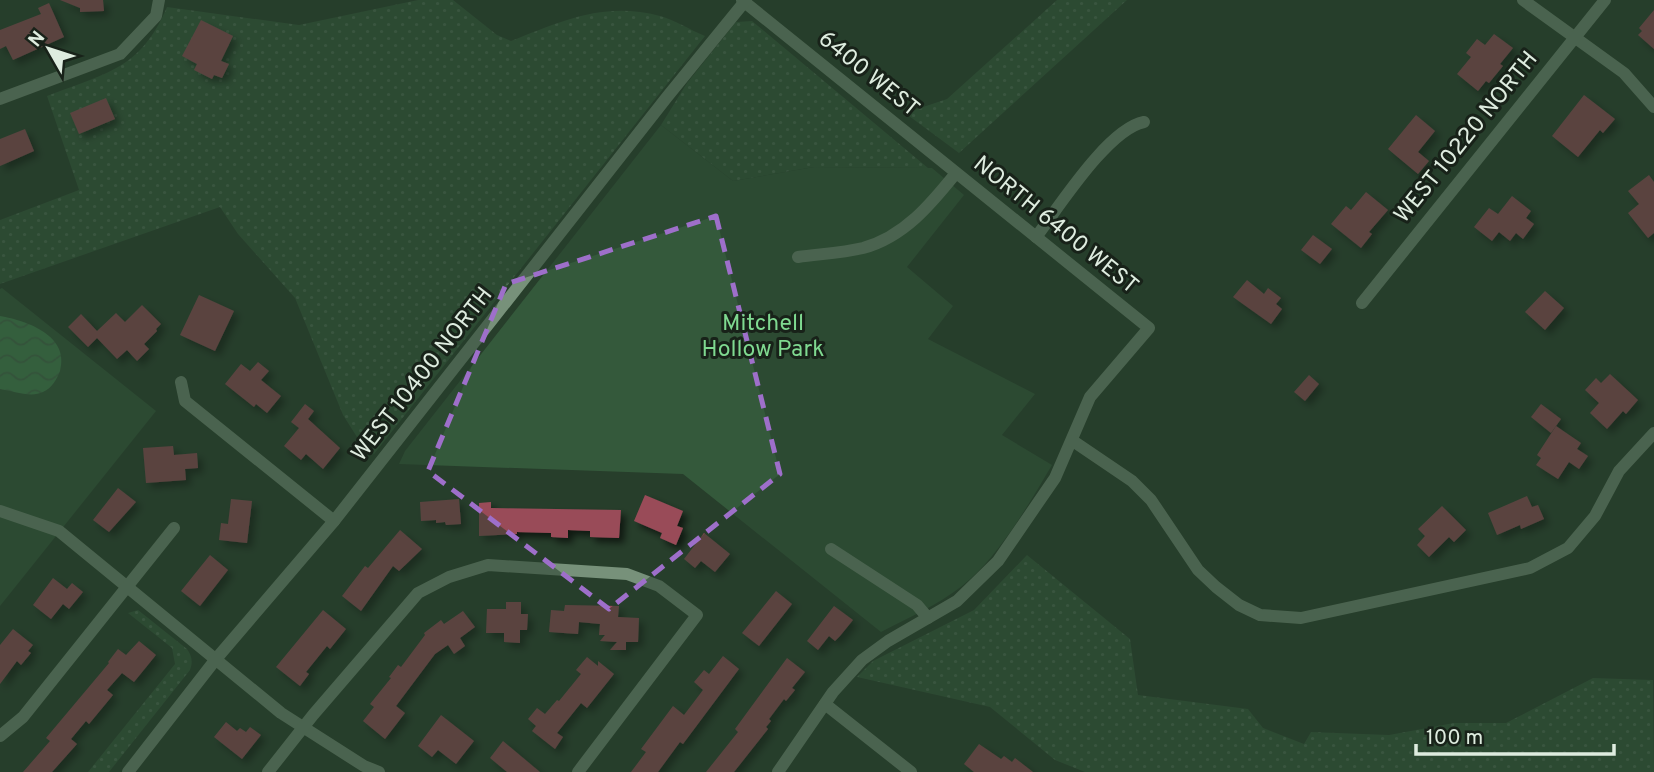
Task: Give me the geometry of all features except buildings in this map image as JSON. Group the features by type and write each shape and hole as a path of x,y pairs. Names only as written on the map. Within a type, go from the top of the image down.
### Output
{"street":[{"path":"0,99 120,54 156,16 159,0"},
{"path":"1523,0 1624,73 1654,107"},
{"name":"WEST 10220 NORTH","path":"1362,303 1605,0"},
{"name":"6400 WEST","path":"744,1 935,156"},
{"name":"WEST 10400 NORTH","path":"128,772 216,659 334,521 744,1"},
{"path":"1036,237 1105,148 1123,131 1144,122"},
{"name":"NORTH 6400 WEST","path":"935,156 1149,328 1090,397 1079,418 1073,441"},
{"path":"798,257 863,248 886,239 927,209 956,173"},
{"path":"181,382 185,401 334,521"},
{"path":"778,772 841,681 862,660 888,641 957,601 998,561 1055,478 1073,441 1132,481 1151,500 1198,570 1239,605 1260,615 1301,618 1530,568 1568,548 1595,516 1619,471 1654,433"},
{"path":"0,511 59,531 281,713 364,766 379,772"},
{"path":"0,736 23,718 174,528"},
{"path":"831,549 917,605 928,618"},
{"path":"268,772 418,593 449,577 488,565 627,574 659,586 697,615 578,772"},
{"path":"825,704 911,772"}],"highlighted area":[{"path":"716,216 780,474 609,609 428,471 506,284"}],"green space":[{"path":"418,0 453,0 497,35 511,41 584,15 620,11 660,16 705,36 374,454 357,437 343,415 295,298 238,234 220,207 0,284 0,220 79,190 47,96 104,74 133,57 157,28 167,7 299,25"},
{"path":"1057,0 1127,0 959,153 905,113 947,99"},
{"path":"752,21 928,168 814,167 733,181 661,125 687,83 736,22"},
{"name":"Mitchell Hollow Park","path":"661,125 733,181 814,167 932,168 964,195 907,267 953,306 928,339 1035,394 1002,435 1052,465 1012,530 975,574 943,599 881,632 683,474 399,464 405,451"},
{"path":"0,289 156,411 0,606"},
{"path":"1027,555 1130,639 1138,695 1248,709 1263,728 1304,744 1311,732 1389,735 1454,723 1506,723 1593,678 1653,680 1654,772 1085,772 1055,760 990,707 857,677 873,661 974,610"},
{"path":"138,610 187,649 192,659 191,667 109,772 88,772 175,664 172,648 128,613"}],"water":[{"path":"0,316 34,326 44,332 59,348 60,371 54,383 46,390 38,394 28,394 0,389"}]}
